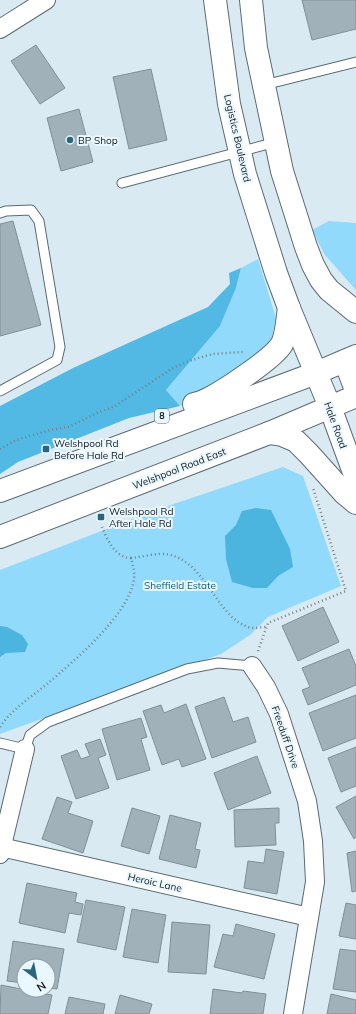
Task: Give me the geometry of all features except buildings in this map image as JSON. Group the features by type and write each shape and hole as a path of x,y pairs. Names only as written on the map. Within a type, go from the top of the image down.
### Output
{"main road":[{"name":"Logistics Boulevard","path":"215,0 229,104 245,174 276,273 289,308"},
{"path":"251,0 256,48 282,171 306,248 312,265 321,280 329,290 356,312"},
{"name":"Hale Road","path":"289,308 330,407 356,478"},
{"name":"8","path":"0,484 24,465 208,399 271,357 281,345 286,333 289,308"},
{"path":"350,358 356,390"},
{"name":"8","path":"0,491 316,373 350,358"},
{"name":"Welshpool Road East","path":"0,537 269,433 356,396"},
{"path":"269,433 282,435 296,441 344,493 356,503"}],"street":[{"path":"0,29 46,0"},
{"name":"Freeduff Drive","path":"252,666 266,687 279,714 307,801 313,841 316,882 293,1014"},
{"path":"1,850 25,749"},
{"name":"Heroic Lane","path":"1,850 309,916"}],"lane":[{"path":"264,85 356,62"},
{"path":"122,182 276,142"},
{"path":"0,213 6,211 31,210 39,222 60,347 57,360 0,391"},
{"path":"0,743 25,749 30,735 48,722 187,669 218,663 252,666"}],"path":[{"path":"0,449 16,440 50,430 68,427 115,406 173,368 192,360 212,354 247,352"},
{"path":"252,666 268,623 346,591 312,486"},
{"path":"102,527 108,540 117,553 126,558 162,554 178,557 193,567 227,611 236,619 253,628 267,627"},
{"path":"0,728 13,711 98,638 122,610 130,595 134,579 135,569 131,558"}],"green space":[{"path":"329,221 356,223 356,290 325,255 312,230"},
{"path":"258,259 276,318 271,341 244,369 180,406 166,390 220,326 236,288 241,268"},
{"name":"Sheffield Estate","path":"283,467 303,476 341,586 268,617 250,635 221,654 0,734 0,570 156,510"}],"shaded area":[{"path":"241,268 236,288 220,326 166,390 180,406 129,418 18,462 0,474 0,406 73,368 208,307 230,284 229,273"},
{"path":"256,508 271,510 290,549 293,567 278,576 267,588 253,588 232,582 226,559 225,536 236,525 242,511"},
{"path":"0,626 7,627 22,635 28,644 25,652 6,653 0,657"}],"place":[{"name":"BP Shop","path":"70,140"},
{"name":"Welshpool Rd Before Hale Rd","path":"46,449"},
{"name":"Welshpool Rd After Hale Rd","path":"101,517"}]}
